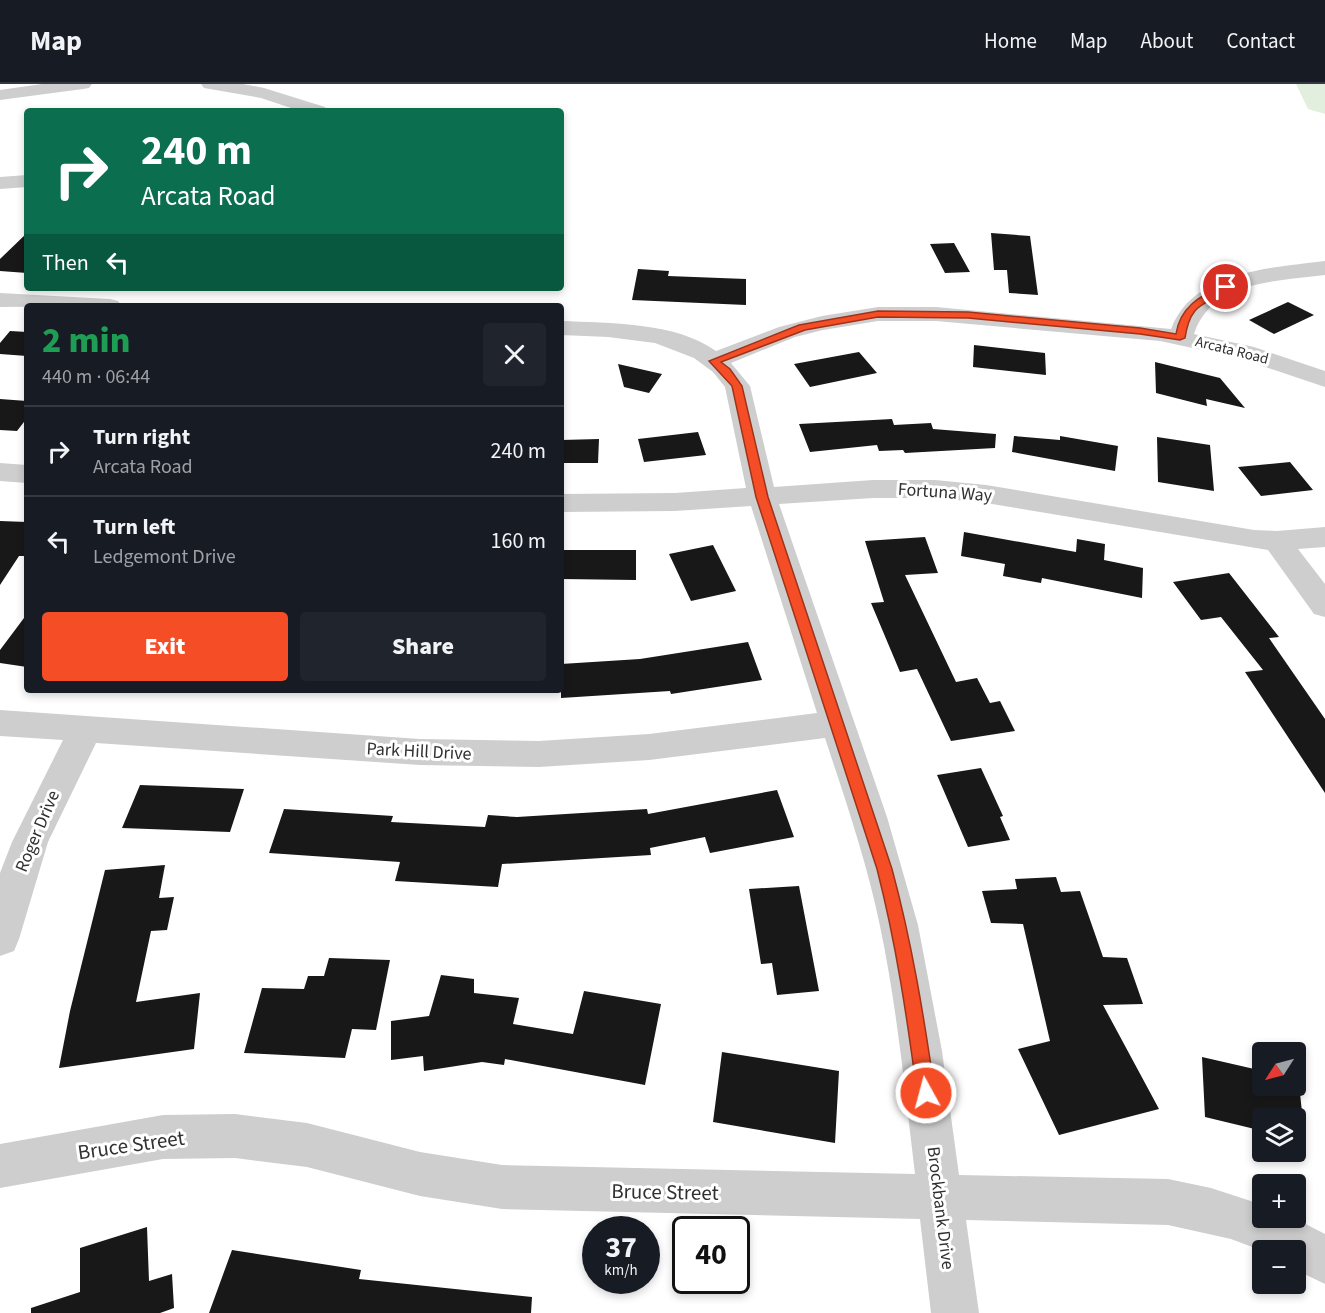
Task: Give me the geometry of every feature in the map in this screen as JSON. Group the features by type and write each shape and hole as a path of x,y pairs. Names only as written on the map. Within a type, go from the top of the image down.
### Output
{"street":[{"path":"0,95 83,84"},
{"path":"210,84 264,93 309,108"},
{"path":"0,183 24,181"},
{"path":"1180,338 1183,322 1190,310 1214,292 1253,279 1325,268"},
{"path":"0,300 55,303"},
{"name":"Arcata Road","path":"714,361 803,327 878,314 968,315 1140,331 1180,338 1245,352 1325,379"},
{"name":"Brockbank Drive","path":"564,328 640,333 692,348 714,361 737,386 762,497 885,869 899,925 921,1051 955,1313"},
{"path":"0,472 24,474"},
{"name":"Fortuna Way","path":"564,503 632,503 873,489 960,491 1219,534 1277,541 1325,537"},
{"path":"1277,541 1325,606"},
{"name":"Park Hill Drive","path":"0,723 420,752 539,754 649,747 838,723"},
{"name":"Roger Drive","path":"0,939 30,842 86,728"},
{"name":"Bruce Street","path":"0,1166 163,1137 235,1136 307,1145 420,1174 502,1187 1168,1202 1244,1219 1299,1244 1325,1261"}],"green space":[{"path":"1296,84 1325,84 1325,114 1308,109"}],"building":[{"path":"991,233 1030,236 1038,295 1009,293 1007,270 994,270"},
{"path":"24,236 24,273 0,271 0,259"},
{"path":"954,243 970,272 945,273 930,244"},
{"path":"638,269 669,271 668,276 746,279 746,305 632,300"},
{"path":"1288,302 1314,315 1274,334 1249,320"},
{"path":"10,331 24,332 24,356 0,354 0,343"},
{"path":"974,345 1045,353 1046,375 973,367"},
{"path":"859,352 877,373 810,387 794,364"},
{"path":"1155,362 1220,378 1245,408 1206,399 1207,406 1156,393"},
{"path":"618,364 662,374 649,393 624,387"},
{"path":"0,399 24,401 24,422 17,431 0,430"},
{"path":"892,419 894,425 931,423 933,429 996,434 995,448 905,453 903,450 879,451 877,445 810,452 799,424"},
{"path":"698,432 706,455 644,462 638,439"},
{"path":"1014,436 1060,440 1060,436 1118,446 1115,471 1012,452"},
{"path":"1157,437 1210,445 1214,491 1158,482"},
{"path":"599,439 598,463 564,463 564,440"},
{"path":"1290,462 1313,490 1261,496 1238,467"},
{"path":"0,521 24,522 24,556 19,556 0,585"},
{"path":"964,532 1076,552 1077,539 1105,544 1104,560 1143,568 1142,598 1042,578 1041,583 1003,576 1005,564 961,556"},
{"path":"925,537 938,573 905,575 956,682 977,678 990,703 1000,701 1015,731 951,741 917,669 900,672 871,603 884,602 865,541"},
{"path":"713,545 736,591 691,601 669,554"},
{"path":"564,550 636,550 636,580 564,579"},
{"path":"1229,573 1279,637 1269,638 1325,719 1325,793 1245,672 1263,670 1221,617 1201,620 1173,582"},
{"path":"24,618 24,667 0,663 0,650"},
{"path":"748,642 762,680 671,694 670,691 561,698 561,693 564,693 564,664 640,659"},
{"path":"981,768 1003,816 1000,817 1010,840 968,847 937,775"},
{"path":"140,785 244,789 230,832 122,828"},
{"path":"777,790 794,837 710,853 705,837 650,848 651,855 502,864 498,887 395,881 400,862 269,853 284,809 393,816 391,822 485,827 488,815 517,817 647,809 648,814"},
{"path":"165,865 159,898 174,897 167,930 151,931 136,1002 200,993 194,1049 59,1068 70,1011 105,870"},
{"path":"1056,877 1061,892 1080,891 1103,957 1127,958 1143,1004 1103,1005 1159,1109 1059,1135 1018,1049 1050,1041 1023,924 991,923 982,891 1017,889 1015,879"},
{"path":"799,886 819,991 777,995 772,963 761,964 749,889"},
{"path":"329,958 390,960 376,1030 352,1029 345,1058 244,1053 262,988 304,989 308,976 324,976"},
{"path":"441,975 474,979 474,993 519,998 513,1024 573,1034 584,991 661,1004 645,1085 505,1059 504,1065 482,1062 424,1071 423,1056 391,1060 391,1021 429,1016"},
{"path":"722,1052 839,1071 835,1143 713,1122"},
{"path":"1202,1057 1252,1068 1252,1096 1300,1096 1302,1108 1252,1108 1252,1128 1205,1117"},
{"path":"147,1227 149,1281 172,1274 174,1308 160,1313 31,1313 31,1308 80,1292 80,1248"},
{"path":"232,1250 361,1270 359,1279 532,1297 531,1313 209,1313"}],"route":[{"path":"926,1093 911,985 885,869 762,497 737,386 714,361 803,327 878,314 968,315 1140,331 1180,338 1183,322 1190,310 1204,298 1226,287"}]}
